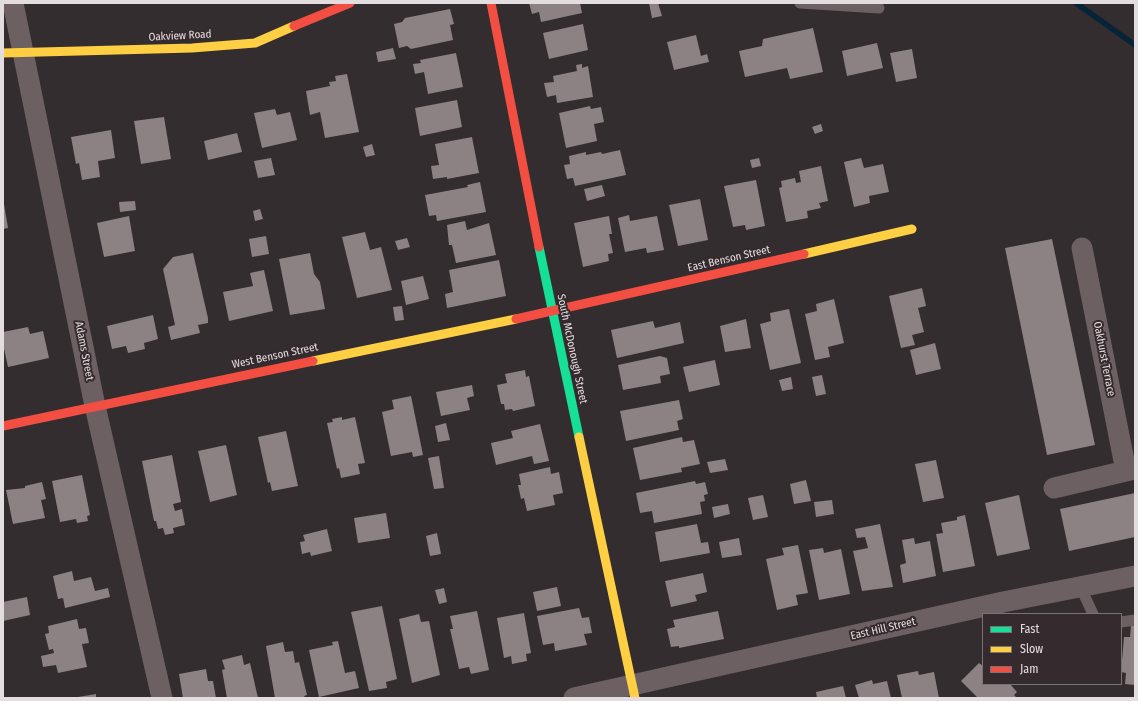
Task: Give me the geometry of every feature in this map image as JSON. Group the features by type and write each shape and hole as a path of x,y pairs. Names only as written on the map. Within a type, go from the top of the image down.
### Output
{"street":[{"name":"Adams Street","path":"13,3 95,406 162,698"},
{"name":"Oakview Road","path":"3,54 192,48 255,43 350,3"},
{"name":"South McDonough Street","path":"491,3 552,311 634,692"},
{"name":"East Benson Street","path":"552,311 912,229"},
{"name":"Oakhurst Terrace","path":"1054,488 1131,470 1082,248"},
{"name":"West Benson Street","path":"3,426 552,311"},
{"name":"East Hill Street","path":"574,698 634,692 1004,608 1080,586 1135,576"}],"lane":[{"path":"800,3 878,8"},
{"path":"1080,586 1093,613"},
{"path":"1122,622 1135,620"}],"building":[{"path":"529,3 580,3 582,13 541,22 539,12 532,14"},
{"path":"649,3 658,3 662,16 652,18"},
{"path":"450,9 454,24 450,25 453,40 411,49 407,46 399,48 394,24 402,22 405,18"},
{"path":"583,24 588,50 549,59 543,33"},
{"path":"813,28 823,72 790,79 787,68 745,77 739,51 762,46 763,39"},
{"path":"696,35 701,56 707,54 709,62 674,70 667,42"},
{"path":"877,43 883,68 847,76 842,51"},
{"path":"393,48 396,59 378,62 376,52"},
{"path":"912,49 917,78 896,82 890,53"},
{"path":"456,53 463,87 428,94 424,72 415,74 413,64 421,63 420,60"},
{"path":"582,64 582,68 588,66 593,97 557,103 556,95 547,97 544,83 554,82 553,76 577,71 576,65"},
{"path":"347,74 359,132 325,138 320,112 310,115 306,91 330,86 329,82 336,81 335,76"},
{"path":"457,100 462,127 420,136 415,108"},
{"path":"590,106 591,109 601,107 604,122 594,124 597,141 566,148 559,113"},
{"path":"275,109 277,115 290,112 297,140 262,148 254,113"},
{"path":"164,117 171,159 141,164 134,121"},
{"path":"821,124 823,131 815,134 812,127"},
{"path":"111,130 115,158 98,161 100,177 82,180 79,163 76,164 71,137"},
{"path":"237,133 242,152 208,160 204,141"},
{"path":"472,137 479,173 447,179 447,177 433,179 431,166 439,165 435,144"},
{"path":"372,144 375,155 366,157 363,147"},
{"path":"620,150 626,175 575,186 573,178 567,179 564,165 570,164 569,156 586,152 586,155 601,152 602,154"},
{"path":"271,158 275,175 258,178 254,161"},
{"path":"759,158 761,166 752,168 750,160"},
{"path":"861,158 864,168 883,164 889,192 869,196 870,203 854,207 844,162"},
{"path":"821,166 828,201 819,203 821,208 807,211 808,218 786,222 779,188 782,187 781,181 795,178 796,183 801,182 799,171"},
{"path":"756,180 765,226 746,230 745,225 733,227 724,186"},
{"path":"480,182 486,212 437,221 436,215 429,216 425,195 468,187 467,185"},
{"path":"602,185 605,196 587,201 584,189"},
{"path":"700,199 708,240 678,246 669,205"},
{"path":"135,201 136,210 120,212 119,202"},
{"path":"4,204 8,228 3,229 3,205"},
{"path":"260,209 263,219 255,221 253,211"},
{"path":"629,215 630,221 657,216 664,250 647,253 646,248 625,252 618,218"},
{"path":"129,216 135,251 104,257 97,223"},
{"path":"609,216 612,234 609,234 613,253 608,254 609,261 583,267 574,223"},
{"path":"465,221 467,230 489,223 496,255 456,263 452,245 449,245 447,225"},
{"path":"365,232 370,250 381,247 392,290 357,298 342,237"},
{"path":"266,236 269,254 252,257 249,239"},
{"path":"407,238 410,247 398,250 395,241"},
{"path":"1052,239 1095,445 1047,455 1005,248"},
{"path":"193,253 208,323 198,325 200,333 171,340 168,327 175,325 163,269 173,257"},
{"path":"310,253 314,274 320,282 325,309 290,315 279,259"},
{"path":"499,260 506,296 447,308 445,294 453,292 449,270"},
{"path":"264,270 273,311 229,321 223,292 253,286 250,273"},
{"path":"423,276 429,299 406,305 401,281"},
{"path":"922,288 926,306 918,308 924,332 912,335 915,345 901,348 889,296"},
{"path":"834,299 844,343 828,347 830,357 815,360 805,314 817,311 816,304"},
{"path":"402,306 404,320 395,321 393,307"},
{"path":"789,309 801,363 770,370 760,324 771,321 770,313"},
{"path":"153,315 158,339 144,343 145,349 128,353 126,346 112,349 107,326"},
{"path":"746,319 751,348 725,352 720,326"},
{"path":"653,321 655,328 680,322 684,343 617,358 611,330"},
{"path":"28,327 30,334 43,331 49,358 8,367 3,344 3,332"},
{"path":"935,343 941,369 916,375 910,350"},
{"path":"660,356 667,358 670,374 660,376 661,383 623,390 618,365"},
{"path":"715,360 720,385 689,392 683,367"},
{"path":"525,370 526,377 529,376 535,406 513,411 512,409 505,410 504,404 501,404 497,385 507,383 505,374"},
{"path":"822,375 826,394 816,396 812,377"},
{"path":"791,377 793,389 782,391 779,380"},
{"path":"472,385 474,396 467,398 470,410 441,416 436,392"},
{"path":"411,396 423,455 413,457 412,452 391,456 382,412 394,409 392,400"},
{"path":"679,400 683,419 677,421 679,430 626,441 620,411"},
{"path":"342,417 342,420 355,417 365,463 358,464 360,474 341,478 339,468 337,469 327,423 333,422 332,419"},
{"path":"446,423 450,440 438,442 435,426"},
{"path":"540,424 549,461 534,464 532,456 496,465 491,443 513,438 511,431"},
{"path":"286,431 298,486 272,491 270,482 268,483 258,437"},
{"path":"682,437 683,442 694,440 700,464 681,468 682,472 640,480 633,448"},
{"path":"226,445 237,495 210,502 198,451"},
{"path":"172,455 181,502 173,504 175,511 182,509 185,525 173,528 174,533 165,535 163,528 158,529 156,521 154,521 142,461"},
{"path":"439,456 444,488 434,489 428,458"},
{"path":"725,459 728,470 710,473 707,462"},
{"path":"936,460 944,498 923,502 915,464"},
{"path":"550,467 551,474 559,472 563,493 553,495 555,505 527,511 524,498 521,499 518,485 521,485 519,474"},
{"path":"82,475 90,515 87,516 88,521 77,523 76,519 60,522 52,481"},
{"path":"806,480 811,501 794,504 790,484"},
{"path":"695,481 696,484 705,482 708,494 704,495 705,501 700,502 702,514 654,523 652,511 640,513 636,493"},
{"path":"42,482 46,499 41,500 45,518 13,524 6,490 25,488 25,486"},
{"path":"1135,493 1135,537 1069,551 1060,509"},
{"path":"763,495 768,517 753,520 748,498"},
{"path":"1019,495 1030,549 997,556 985,503"},
{"path":"832,500 834,514 816,517 814,502"},
{"path":"728,504 730,514 714,518 712,507"},
{"path":"386,513 390,538 358,543 354,518"},
{"path":"965,515 975,566 943,572 936,534 943,533 941,523 957,520 957,517"},
{"path":"697,524 701,543 708,542 710,553 660,562 655,532"},
{"path":"880,524 893,587 862,591 853,551 868,548 865,537 857,538 855,529"},
{"path":"327,529 332,551 311,556 310,552 302,554 300,542 305,541 303,535"},
{"path":"437,533 441,554 430,556 426,536"},
{"path":"739,538 742,555 722,558 719,542"},
{"path":"914,538 915,544 930,541 936,576 903,583 900,565 906,563 902,540"},
{"path":"798,545 808,593 796,595 798,605 777,610 766,559 784,555 782,548"},
{"path":"823,548 824,553 841,549 850,594 819,600 809,550"},
{"path":"72,571 74,581 91,577 95,591 108,588 110,597 65,608 63,598 58,599 53,576"},
{"path":"703,573 707,592 695,595 697,601 671,607 665,581"},
{"path":"557,587 561,606 537,611 533,592"},
{"path":"444,588 447,602 439,604 435,590"},
{"path":"27,597 30,615 3,621 3,602"},
{"path":"382,606 397,679 386,682 387,688 369,691 351,612"},
{"path":"579,608 582,618 589,617 592,633 584,634 587,645 555,651 554,643 543,645 537,616"},
{"path":"477,611 489,670 471,674 469,667 459,669 450,629 453,629 450,616"},
{"path":"718,611 724,639 679,648 679,646 671,647 667,629 675,627 673,620"},
{"path":"524,613 531,653 526,654 527,661 512,664 511,656 504,658 497,618"},
{"path":"419,614 421,622 429,621 440,675 412,683 399,619"},
{"path":"77,619 79,629 86,628 89,643 82,644 87,667 58,673 56,665 43,667 41,656 54,653 53,649 49,650 45,634 49,633 48,626"},
{"path":"1131,626 1135,626 1135,685 1125,684 1126,673 1122,672 1124,637 1130,637"},
{"path":"338,641 345,673 355,671 359,688 319,697 309,650 333,645 332,642"},
{"path":"283,642 285,652 293,651 295,663 299,662 307,695 304,696 305,698 275,698 266,646"},
{"path":"242,655 244,665 250,663 258,698 227,698 222,670 225,669 222,660"},
{"path":"979,663 982,665 982,685 1011,685 1017,692 1014,695 1017,698 978,698 961,681"},
{"path":"206,669 208,681 213,681 216,698 183,698 179,674"},
{"path":"918,671 919,675 934,672 939,698 902,698 897,675"},
{"path":"872,680 873,684 887,681 891,698 859,698 855,685"},
{"path":"843,686 846,698 817,698 816,692"},
{"path":"96,694 96,698 78,698 78,697"}],"waterway":[{"path":"1076,3 1135,45"}],"traffic: fast":[{"path":"539,247 579,437"}],"traffic: slow":[{"path":"3,53 192,48 255,43 294,26"},
{"path":"804,254 912,229"},
{"path":"313,361 516,319"},
{"path":"579,437 635,698"}],"traffic: jam":[{"path":"294,26 350,3"},
{"path":"491,3 539,247"},
{"path":"516,319 804,254"},
{"path":"3,426 313,361"}]}
